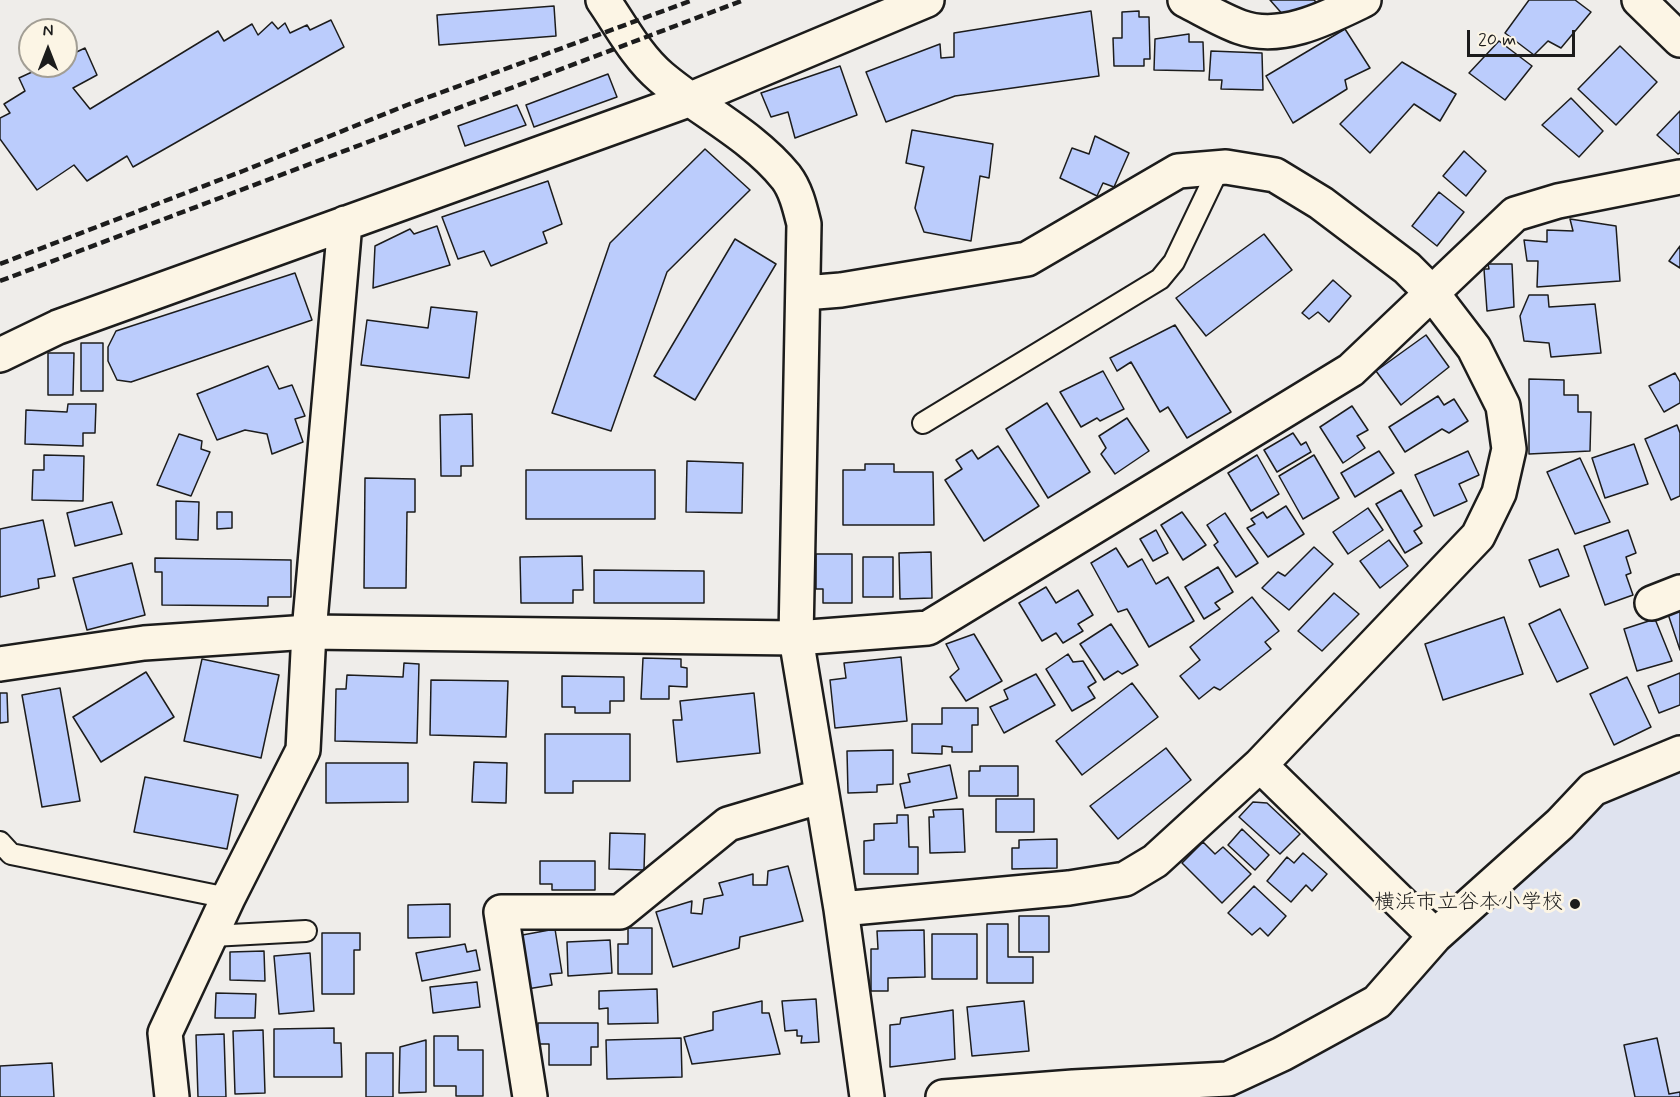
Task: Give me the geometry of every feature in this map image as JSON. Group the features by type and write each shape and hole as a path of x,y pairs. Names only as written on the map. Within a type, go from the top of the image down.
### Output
{"street":[{"path":"603,0 648,64 661,78 761,153 787,178 798,199 804,224 804,293 796,638 841,909 867,1097"},
{"path":"0,355 58,327 691,99 927,0"},
{"path":"1185,0 1239,27 1257,32 1275,33 1333,15 1365,0"},
{"path":"1639,0 1680,40"},
{"path":"804,293 841,290 1027,259 1178,171 1219,168 1275,175 1338,216 1407,268 1432,293 1474,348 1503,406 1509,449 1499,493 1478,536 1260,765 1155,861 1125,879 1070,888 841,909"},
{"path":"0,664 144,643 309,632 796,638 928,628 1351,370 1515,214 1558,201 1680,177"},
{"path":"172,1097 165,1033 228,898 303,750 309,632 345,223"},
{"path":"943,1097 1228,1079 1282,1054 1377,1002 1435,936 1560,824 1593,789 1680,753"},
{"path":"1260,765 1435,936"},
{"path":"530,1097 501,912 620,912 728,824 822,796"}],"lane":[{"path":"923,423 1160,279 1174,262 1219,168"},
{"path":"0,842 11,854 228,898"},
{"path":"212,936 306,931"}],"shaded area":[{"name":"横浜市立谷本小学校","path":"1680,762 1680,1097 1064,1097 1228,1079 1377,1002 1560,824"}],"building":[{"path":"1270,0 1314,0 1317,3 1304,15 1298,10 1285,17"},
{"path":"1529,0 1575,0 1591,12 1561,48 1548,41 1534,55 1505,33"},
{"path":"554,6 556,36 439,45 437,15"},
{"path":"1091,11 1099,76 955,96 886,122 866,72 940,44 941,58 954,57 954,33"},
{"path":"1139,11 1139,17 1149,17 1150,59 1144,59 1144,66 1114,66 1113,38 1122,38 1122,12"},
{"path":"331,20 344,47 133,167 127,156 87,181 74,165 37,190 0,139 0,118 10,113 4,104 25,91 19,78 78,78 78,51 85,48 97,75 73,88 90,109 218,31 224,41 252,24 258,35 272,22 278,29 285,23 290,33 307,25 310,30"},
{"path":"1345,29 1370,68 1345,80 1347,89 1293,123 1266,76"},
{"path":"1189,34 1189,42 1203,42 1204,71 1154,70 1155,39"},
{"path":"1499,41 1532,66 1505,100 1469,73"},
{"path":"1620,46 1657,82 1616,125 1578,89"},
{"path":"1211,51 1262,53 1263,90 1221,89 1222,80 1209,80"},
{"path":"1402,62 1456,94 1440,121 1414,104 1370,153 1340,124"},
{"path":"840,66 857,115 795,138 788,112 771,117 761,93"},
{"path":"608,74 617,97 534,127 526,105"},
{"path":"1571,98 1603,131 1579,157 1542,125"},
{"path":"517,105 526,125 465,146 458,126"},
{"path":"1680,111 1680,153 1678,154 1657,135"},
{"path":"912,130 993,144 989,178 980,176 971,241 924,232 915,208 924,167 906,163"},
{"path":"1095,136 1129,153 1114,187 1103,183 1097,196 1060,178 1072,148 1089,154"},
{"path":"705,149 750,190 667,272 611,431 552,413 610,243"},
{"path":"1464,151 1486,171 1466,196 1443,176"},
{"path":"548,181 562,224 543,232 547,243 491,266 484,251 458,259 442,217"},
{"path":"1439,192 1464,212 1437,246 1412,226"},
{"path":"1570,219 1616,226 1620,281 1537,287 1538,261 1527,261 1524,240 1547,242 1547,230 1573,231"},
{"path":"437,226 450,265 373,288 375,246 410,229 414,234"},
{"path":"1264,234 1292,270 1206,336 1176,298"},
{"path":"735,239 776,264 695,400 654,376"},
{"path":"1680,246 1680,268 1669,261"},
{"path":"1488,264 1512,264 1514,307 1487,311 1484,269 1489,269"},
{"path":"295,273 312,320 131,382 117,380 108,361 108,347 116,331"},
{"path":"1333,280 1351,296 1329,322 1318,312 1309,319 1302,313"},
{"path":"1529,295 1548,295 1549,307 1595,304 1601,353 1551,357 1549,343 1524,341 1520,316"},
{"path":"431,307 477,312 469,378 361,365 367,320 428,328"},
{"path":"1175,325 1231,412 1187,438 1168,407 1160,412 1131,362 1117,371 1110,358"},
{"path":"1426,335 1449,367 1401,405 1376,371"},
{"path":"81,343 103,343 103,391 81,391"},
{"path":"48,353 74,353 73,395 48,395"},
{"path":"268,366 279,389 292,385 305,416 295,419 303,442 272,454 267,434 245,430 217,440 197,394"},
{"path":"1103,371 1124,409 1100,421 1097,418 1081,427 1060,392"},
{"path":"1675,373 1680,382 1680,403 1664,412 1649,386"},
{"path":"1529,379 1564,380 1564,395 1578,395 1578,412 1591,412 1590,451 1529,454"},
{"path":"1438,396 1444,405 1454,399 1468,421 1449,433 1442,429 1405,452 1389,427"},
{"path":"1047,403 1090,472 1048,498 1006,429"},
{"path":"68,404 96,404 95,433 83,433 83,446 25,444 26,410 67,412"},
{"path":"1352,406 1368,430 1357,436 1365,448 1343,463 1320,427"},
{"path":"472,414 473,466 461,466 461,476 441,476 440,415"},
{"path":"1127,418 1149,451 1115,474 1101,454 1106,448 1099,436"},
{"path":"1677,425 1680,433 1680,496 1671,500 1645,439"},
{"path":"1293,433 1301,445 1306,442 1311,452 1277,472 1264,450"},
{"path":"179,434 202,441 201,449 210,452 191,496 157,485"},
{"path":"1634,444 1648,484 1605,498 1592,458"},
{"path":"998,446 1039,506 984,541 945,480 962,469 956,460 972,450 978,459"},
{"path":"1379,451 1394,473 1355,497 1341,473"},
{"path":"1468,451 1479,475 1459,484 1467,501 1434,516 1415,475"},
{"path":"44,455 84,456 83,501 32,500 33,470 44,470"},
{"path":"1257,455 1279,494 1251,511 1228,473"},
{"path":"1314,455 1339,498 1303,519 1279,476"},
{"path":"1580,458 1610,522 1575,534 1547,472"},
{"path":"687,461 743,463 742,513 686,512"},
{"path":"865,464 894,464 894,472 933,472 934,525 843,525 843,470 865,470"},
{"path":"526,470 655,470 655,519 526,519"},
{"path":"365,478 415,479 415,512 407,512 406,588 364,588"},
{"path":"1401,490 1422,526 1414,531 1422,543 1405,553 1376,504"},
{"path":"176,501 199,502 198,540 176,539"},
{"path":"112,502 122,534 75,546 67,513"},
{"path":"1286,506 1304,534 1268,557 1247,528 1255,524 1251,519 1263,512 1267,518"},
{"path":"1368,508 1383,530 1348,554 1333,532"},
{"path":"217,512 232,512 232,528 217,529"},
{"path":"1182,512 1206,545 1183,560 1161,525"},
{"path":"1225,513 1258,563 1236,577 1214,545 1218,542 1207,525"},
{"path":"43,520 55,576 38,579 39,588 0,597 0,529"},
{"path":"1156,530 1168,553 1153,561 1140,539"},
{"path":"1628,530 1636,553 1626,557 1631,573 1626,575 1633,595 1605,605 1584,546"},
{"path":"1389,540 1408,566 1380,588 1360,561"},
{"path":"1314,547 1333,564 1289,610 1262,588 1278,572 1285,576"},
{"path":"1116,548 1128,567 1142,559 1156,584 1168,577 1194,621 1149,647 1127,609 1118,612 1091,563"},
{"path":"1558,549 1569,576 1540,587 1529,560"},
{"path":"931,552 932,598 900,599 899,553"},
{"path":"816,554 852,554 852,603 823,603 823,589 816,589"},
{"path":"582,556 583,590 573,590 573,603 521,603 520,557"},
{"path":"863,557 893,557 893,597 863,597"},
{"path":"155,558 291,560 291,597 268,597 268,606 162,605 162,572 155,572"},
{"path":"132,563 145,615 87,630 73,578"},
{"path":"1218,567 1233,592 1215,603 1220,609 1204,619 1185,587"},
{"path":"594,570 704,571 704,603 594,603"},
{"path":"1046,587 1056,603 1078,590 1093,615 1078,624 1083,631 1063,643 1056,633 1042,641 1019,603"},
{"path":"1334,593 1359,614 1322,651 1298,631"},
{"path":"1252,597 1279,631 1265,642 1271,649 1220,690 1214,687 1199,699 1180,676 1200,660 1190,647"},
{"path":"1560,609 1588,668 1557,682 1529,624"},
{"path":"1680,610 1680,650 1668,614"},
{"path":"1504,617 1523,674 1443,700 1425,644"},
{"path":"1655,619 1672,661 1637,671 1624,629"},
{"path":"1111,624 1138,665 1122,674 1118,671 1104,680 1080,644"},
{"path":"974,634 1002,681 966,701 950,677 959,669 946,644"},
{"path":"1068,654 1073,662 1083,661 1096,682 1088,687 1095,698 1072,711 1046,669"},
{"path":"901,657 907,721 835,728 830,680 846,678 844,663"},
{"path":"643,658 681,659 681,667 687,668 687,687 669,686 669,699 641,699"},
{"path":"202,659 279,675 261,758 184,741"},
{"path":"404,663 419,664 417,743 335,741 336,689 346,689 347,675 403,677"},
{"path":"146,672 174,717 101,762 73,717"},
{"path":"1680,673 1680,705 1659,713 1648,686"},
{"path":"1036,674 1055,705 1004,733 990,707 1008,699 1004,690"},
{"path":"562,676 624,677 624,701 610,701 610,713 575,713 575,707 562,707"},
{"path":"1627,677 1651,727 1614,745 1590,694"},
{"path":"431,680 508,681 506,737 430,735"},
{"path":"1132,683 1158,717 1082,775 1056,741"},
{"path":"60,688 80,801 42,807 22,695"},
{"path":"0,693 7,693 8,722 0,723"},
{"path":"754,693 760,753 677,762 673,720 682,720 680,701"},
{"path":"942,708 978,708 978,725 972,725 972,752 952,752 952,747 942,746 942,754 912,753 912,724 942,724"},
{"path":"545,734 630,734 630,781 573,781 573,793 545,793"},
{"path":"1166,748 1191,780 1118,839 1090,806"},
{"path":"893,750 893,784 877,785 877,792 848,793 847,751"},
{"path":"474,762 507,763 506,803 472,802"},
{"path":"326,763 408,763 408,802 326,803"},
{"path":"950,765 957,798 905,808 900,784 910,782 908,774"},
{"path":"980,766 1018,766 1018,796 969,796 969,771 980,771"},
{"path":"145,777 238,795 227,849 134,832"},
{"path":"996,799 1034,799 1034,832 996,832"},
{"path":"1253,802 1267,803 1300,834 1280,854 1239,817"},
{"path":"963,809 965,852 930,853 929,817 934,817 933,810"},
{"path":"897,815 908,815 909,847 918,847 918,874 864,874 864,841 874,840 874,824 897,823"},
{"path":"1242,829 1269,855 1255,870 1228,845"},
{"path":"610,833 645,834 644,870 609,869"},
{"path":"1057,839 1057,868 1012,869 1012,848 1019,848 1019,840"},
{"path":"1203,842 1215,854 1223,847 1251,874 1222,903 1182,863"},
{"path":"1303,853 1327,874 1312,891 1306,885 1291,902 1267,881 1287,857 1294,863"},
{"path":"540,861 595,861 595,890 552,890 552,884 540,884"},
{"path":"788,866 803,921 740,937 739,948 673,967 656,912 692,901 691,913 702,914 704,899 723,895 719,883 753,874 753,885 767,885 768,871"},
{"path":"1254,886 1286,916 1268,936 1260,928 1252,935 1228,913"},
{"path":"450,904 450,937 408,938 408,905"},
{"path":"1019,916 1049,916 1049,952 1019,952"},
{"path":"987,924 1008,924 1008,957 1033,957 1033,983 987,983"},
{"path":"628,928 652,928 652,974 618,974 618,944 628,944"},
{"path":"555,929 562,973 550,974 552,985 527,989 517,936"},
{"path":"924,930 925,977 888,978 888,991 871,991 871,949 878,949 877,931"},
{"path":"322,933 360,933 360,950 354,950 354,994 322,994"},
{"path":"932,934 977,934 977,979 932,979"},
{"path":"610,940 612,973 568,976 567,942"},
{"path":"465,944 467,952 476,950 480,970 422,981 416,953"},
{"path":"264,951 265,981 230,980 230,952"},
{"path":"310,953 314,1011 279,1014 274,956"},
{"path":"477,982 480,1007 433,1013 430,987"},
{"path":"657,989 658,1023 608,1024 608,1008 599,1009 599,991"},
{"path":"216,993 256,994 255,1018 215,1018"},
{"path":"816,999 819,1042 801,1043 802,1036 797,1036 797,1030 785,1031 782,1001"},
{"path":"762,1001 762,1013 769,1013 780,1054 692,1064 684,1037 713,1030 713,1012"},
{"path":"1024,1001 1029,1051 972,1056 967,1007"},
{"path":"953,1010 955,1059 890,1067 890,1025 900,1024 901,1018"},
{"path":"538,1023 598,1023 598,1047 591,1047 591,1065 549,1065 549,1044 538,1044"},
{"path":"334,1028 334,1043 341,1043 342,1077 274,1077 274,1029"},
{"path":"263,1030 265,1093 235,1094 233,1031"},
{"path":"224,1034 226,1097 198,1097 196,1035"},
{"path":"434,1036 458,1036 458,1050 483,1050 483,1096 456,1096 456,1086 434,1086"},
{"path":"681,1038 682,1077 607,1079 606,1040"},
{"path":"1657,1038 1669,1094 1680,1092 1680,1097 1635,1097 1624,1045"},
{"path":"426,1040 426,1092 399,1093 400,1047"},
{"path":"366,1053 393,1053 393,1097 366,1097"},
{"path":"52,1063 54,1097 0,1097 0,1066"}],"railway":[{"path":"0,264 407,105 693,0"},
{"path":"0,281 744,0"}],"place":[{"name":"横浜市立谷本小学校","path":"1575,904"}]}
